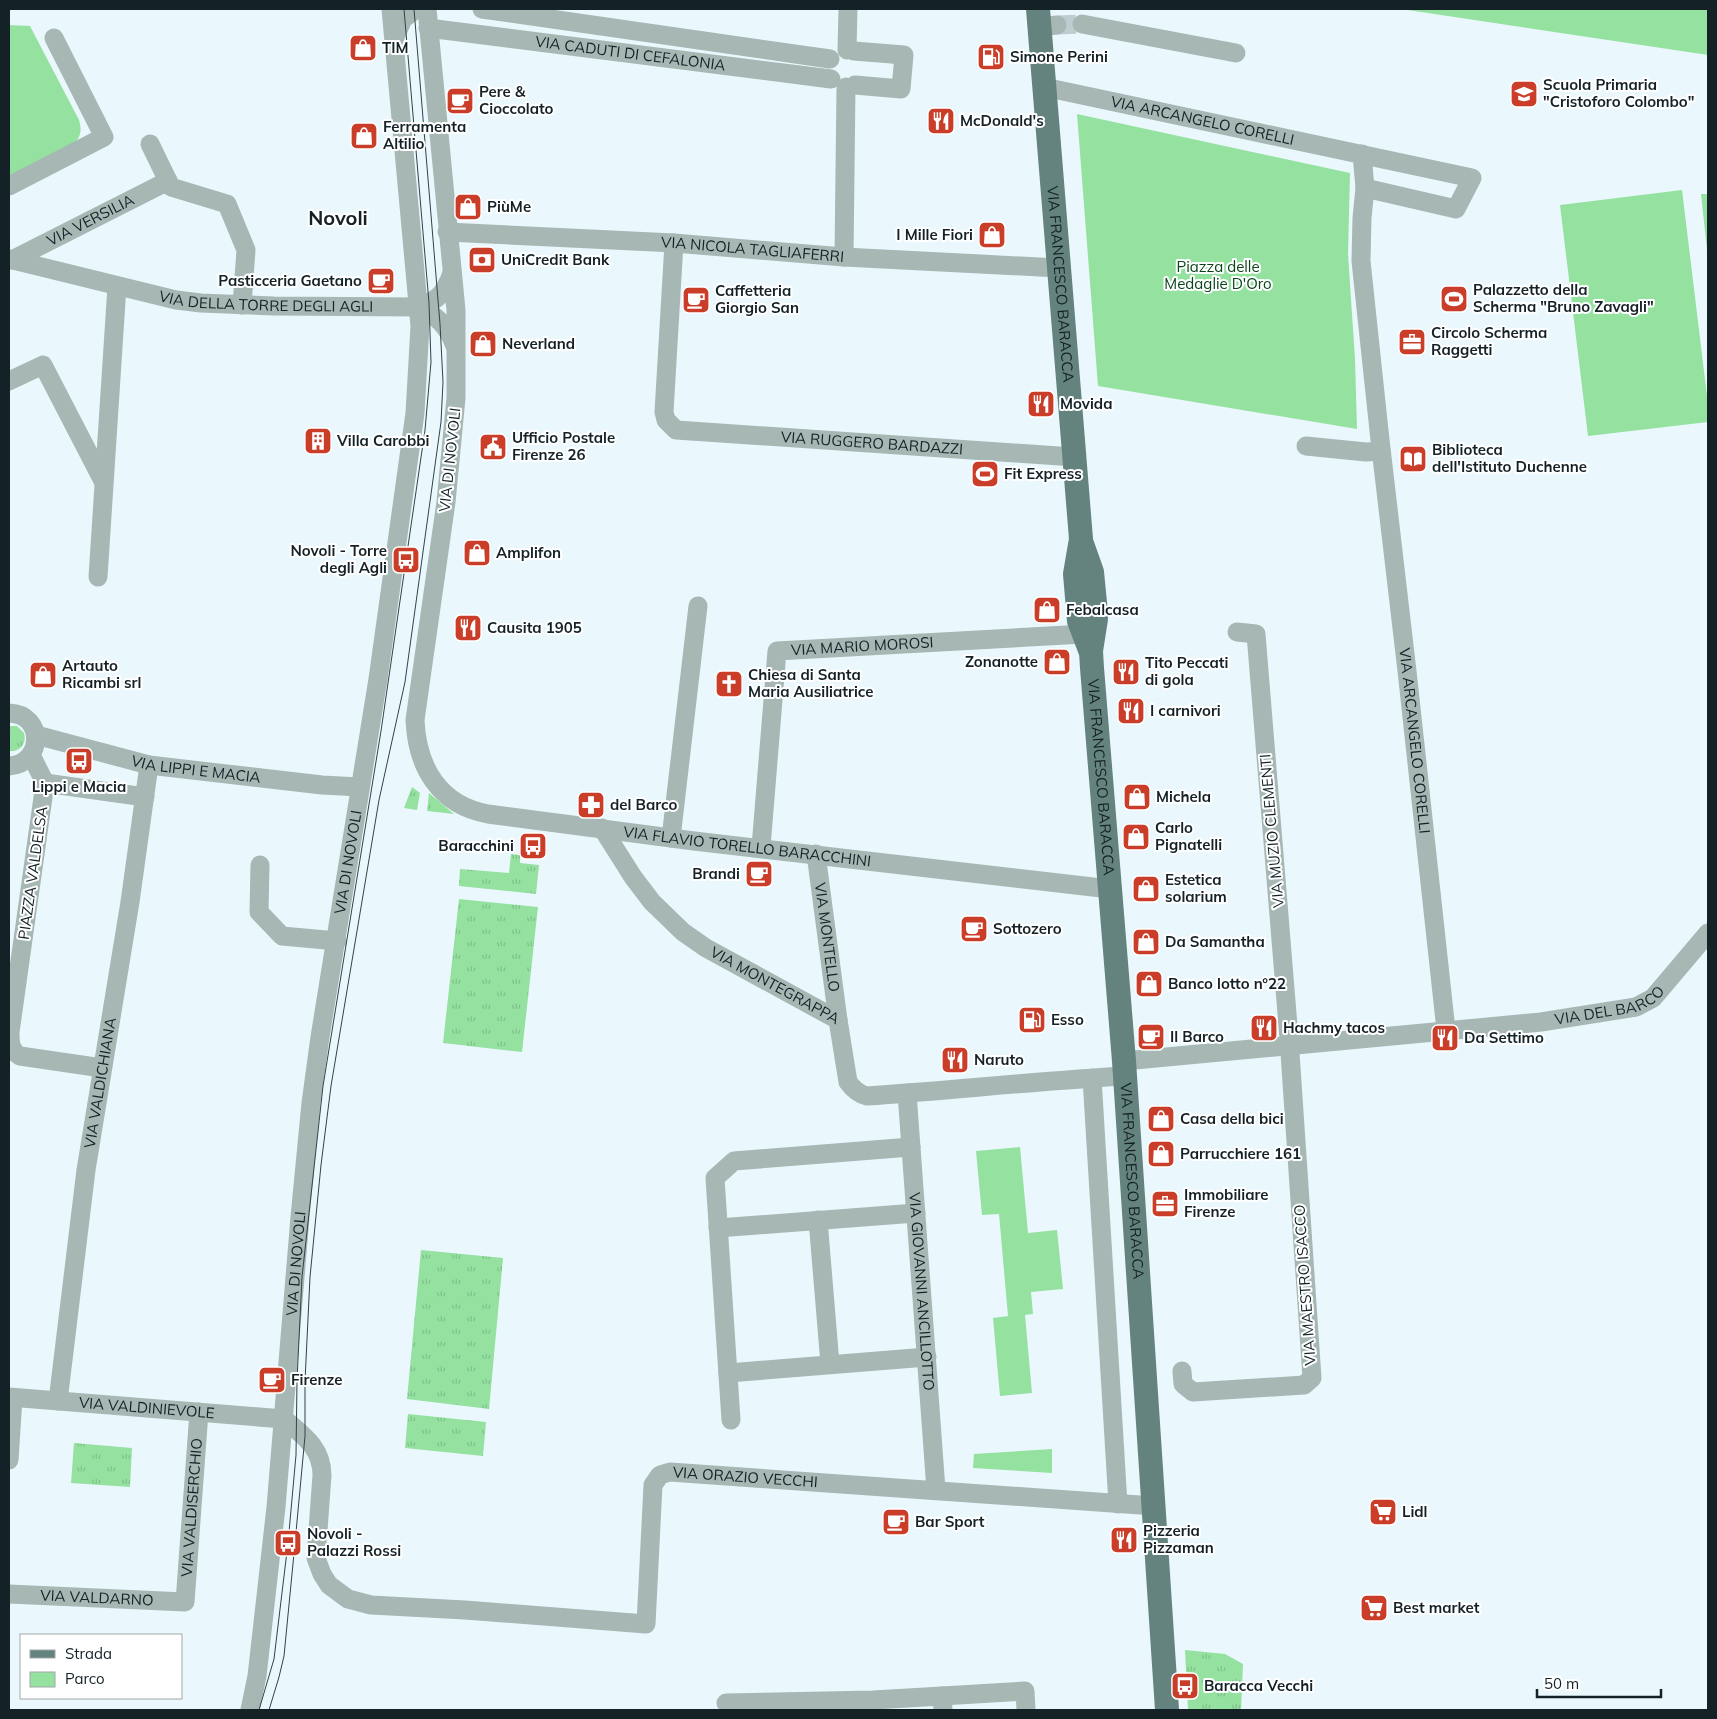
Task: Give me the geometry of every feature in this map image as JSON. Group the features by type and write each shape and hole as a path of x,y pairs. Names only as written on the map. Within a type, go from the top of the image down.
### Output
{"main road":[{"name":"VIA FRANCESCO BARACCA","path":"1045,20 1044,87 1074,458 1082,541 1092,572 1096,613 1096,620 1087,642 1110,889 1124,1069 1167,1710"}],"street":[{"name":"VIA DI NOVOLI","path":"394,40 403,18 416,9"},
{"name":"VIA DI NOVOLI","path":"418,747 415,728 416,710 453,440 456,398 456,350 452,273 427,9"},
{"name":"VIA CADUTI DI CEFALONIA","path":"482,9 830,60"},
{"path":"848,9 850,50"},
{"name":"VIA DI NOVOLI","path":"250,1710 260,1651 276,1507 311,1103 378,679 415,413 420,344 418,306 394,40 389,10"},
{"path":"1082,24 1236,53"},
{"name":"VIA CADUTI DI CEFALONIA","path":"428,28 844,84 901,89 904,55 850,50"},
{"path":"9,186 104,138 54,38"},
{"path":"844,84 861,81 865,75 864,60 860,55 850,50 840,51 830,60 828,66 844,84 844,257"},
{"name":"VIA ARCANGELO CORELLI","path":"1044,87 1472,178 1456,208 1365,188"},
{"path":"150,144 171,186 227,204 246,250 242,305"},
{"name":"VIA ARCANGELO CORELLI","path":"1362,154 1365,188 1361,261 1446,1030"},
{"name":"VIA VERSILIA","path":"11,259 168,181"},
{"name":"VIA NICOLA TAGLIAFERRI","path":"447,232 674,243 844,257 1059,268"},
{"name":"VIA RUGGERO BARDAZZI","path":"674,243 664,412 666,420 676,430 1074,458"},
{"name":"VIA DELLA TORRE DEGLI AGLI","path":"11,259 189,302 242,305 418,306"},
{"path":"418,306 438,298 447,288 452,273"},
{"path":"98,577 117,286"},
{"name":"VIA DI NOVOLI","path":"418,306 429,312 444,325 456,350"},
{"path":"9,381 43,365 103,481"},
{"path":"1306,446 1366,452 1381,451"},
{"path":"671,838 698,606"},
{"name":"VIA MUZIO CLEMENTI","path":"1237,632 1256,634 1290,1045"},
{"name":"VIA MARIO MOROSI","path":"761,847 777,651 1087,642"},
{"path":"9,698 14,714 30,722 36,735 35,746 31,755 22,763 9,766"},
{"name":"VIA LIPPI E MACIA","path":"36,735 149,765 360,787"},
{"name":"VIA FLAVIO TORELLO BARACCHINI","path":"418,747 424,765 436,785 449,798 467,808 488,814 671,838 1110,889"},
{"path":"31,755 45,783 146,797"},
{"name":"VIA VALDICHIANA","path":"58,1401 86,1170 130,902 149,765"},
{"name":"PIAZZA VALDELSA","path":"45,783 10,1042 12,1051 20,1056 102,1068"},
{"name":"VIA MONTEGRAPPA","path":"602,828 633,877 652,902 683,932 706,948 838,1020 848,1082 854,1089 867,1096 1092,1078 1124,1069"},
{"name":"VIA MONTELLO","path":"816,854 838,1020"},
{"path":"260,865 259,912 282,936 337,941"},
{"name":"VIA DEL BARCO","path":"1124,1069 1290,1045 1541,1022 1636,1008 1653,998 1708,933"},
{"name":"VIA MAESTRO ISACCO","path":"1182,1371 1183,1384 1193,1392 1304,1385 1312,1378 1290,1045"},
{"path":"1092,1078 1118,1504"},
{"name":"VIA GIOVANNI ANCILLOTTO","path":"907,1093 936,1490"},
{"path":"731,1420 715,1178 734,1161 911,1147"},
{"path":"718,1228 916,1213"},
{"path":"818,1220 830,1364"},
{"path":"728,1373 927,1357"},
{"path":"9,1460 11,1397"},
{"name":"VIA VALDINIEVOLE","path":"11,1397 284,1419"},
{"name":"VIA VALDISERCHIO","path":"185,1602 199,1412"},
{"name":"VIA ORAZIO VECCHI","path":"284,1419 310,1441 317,1451 322,1464 316,1558 322,1574 329,1585 348,1599 362,1603 646,1624 653,1485 656,1478 663,1473 670,1472 1154,1506"},
{"name":"VIA VALDARNO","path":"9,1594 185,1602"},
{"path":"726,1702 873,1705 942,1703 1025,1691 1026,1710"}],"green space":[{"path":"1401,9 1708,9 1708,55"},
{"path":"9,25 30,26 79,120 81,130 74,144 9,177"},
{"name":"Piazza delle Medaglie D'Oro","path":"1077,114 1350,173 1348,254 1355,359 1357,429 1098,386"},
{"path":"1682,190 1708,404 1708,422 1588,436 1560,205"},
{"path":"1701,194 1708,194 1708,259"},
{"path":"9,726 17,726 24,733 25,737 22,746 13,751 9,751"},
{"path":"412,787 420,793 417,810 404,808"},
{"path":"429,793 454,814 427,811"},
{"path":"511,854 520,855 520,863 539,865 536,894 459,886 460,869 509,873"},
{"path":"459,899 538,907 522,1052 443,1043"},
{"path":"1020,1147 1028,1233 1057,1230 1063,1289 1031,1292 1033,1314 1025,1315 1032,1393 1000,1396 993,1318 1008,1316 999,1214 982,1215 976,1151"},
{"path":"421,1250 503,1258 489,1409 407,1399"},
{"path":"408,1414 486,1422 483,1456 405,1448"},
{"path":"74,1443 132,1448 130,1487 71,1483"},
{"path":"1052,1449 1052,1473 973,1468 974,1454"},
{"path":"1185,1650 1225,1654 1243,1664 1241,1710 1188,1710"}],"tunnel":[{"path":"1057,25 1082,24"}],"tram line":[{"path":"259,1710 274,1659 288,1543 296,1455 297,1380 302,1277 323,1086 381,731 425,430 431,362 429,303 404,9"},
{"path":"269,1710 284,1656 305,1436 305,1381 310,1277 331,1086 379,800 405,682 441,422 443,382 440,324 414,9"}],"place":[{"name":"TIM","path":"363,48"},
{"name":"Simone Perini","path":"991,57"},
{"name":"Scuola Primaria \"Cristoforo Colombo\"","path":"1524,94"},
{"name":"Pere & Cioccolato","path":"460,101"},
{"name":"McDonald's","path":"941,121"},
{"name":"Ferramenta Altilio","path":"364,136"},
{"name":"PiùMe","path":"468,207"},
{"name":"I Mille Fiori","path":"992,235"},
{"name":"UniCredit Bank","path":"482,260"},
{"name":"Pasticceria Gaetano","path":"381,281"},
{"name":"Palazzetto della Scherma \"Bruno Zavagli\"","path":"1454,299"},
{"name":"Caffetteria Giorgio San","path":"696,300"},
{"name":"Circolo Scherma Raggetti","path":"1412,342"},
{"name":"Neverland","path":"483,344"},
{"name":"Movida","path":"1041,404"},
{"name":"Villa Carobbi","path":"318,441"},
{"name":"Ufficio Postale Firenze 26","path":"493,447"},
{"name":"Biblioteca dell'Istituto Duchenne","path":"1413,459"},
{"name":"Fit Express","path":"985,474"},
{"name":"Amplifon","path":"477,553"},
{"name":"Novoli - Torre degli Agli","path":"406,560"},
{"name":"Febalcasa","path":"1047,610"},
{"name":"Causita 1905","path":"468,628"},
{"name":"Zonanotte","path":"1057,662"},
{"name":"Tito Peccati di gola","path":"1126,672"},
{"name":"Artauto Ricambi srl","path":"43,675"},
{"name":"Chiesa di Santa Maria Ausiliatrice","path":"729,684"},
{"name":"I carnivori","path":"1131,711"},
{"name":"Lippi e Macia","path":"79,761"},
{"name":"Michela","path":"1137,797"},
{"name":"del Barco","path":"591,805"},
{"name":"Carlo Pignatelli","path":"1136,837"},
{"name":"Baracchini","path":"533,846"},
{"name":"Brandi","path":"759,874"},
{"name":"Estetica solarium","path":"1146,889"},
{"name":"Sottozero","path":"974,929"},
{"name":"Da Samantha","path":"1146,942"},
{"name":"Banco lotto n°22","path":"1149,984"},
{"name":"Esso","path":"1032,1020"},
{"name":"Hachmy tacos","path":"1264,1028"},
{"name":"Il Barco","path":"1151,1037"},
{"name":"Da Settimo","path":"1445,1038"},
{"name":"Naruto","path":"955,1060"},
{"name":"Casa della bici","path":"1161,1119"},
{"name":"Parrucchiere 161","path":"1161,1154"},
{"name":"Immobiliare Firenze","path":"1165,1204"},
{"name":"Firenze","path":"272,1380"},
{"name":"Lidl","path":"1383,1512"},
{"name":"Bar Sport","path":"896,1522"},
{"name":"Pizzeria Pizzaman","path":"1124,1540"},
{"name":"Novoli - Palazzi Rossi","path":"288,1543"},
{"name":"Best market","path":"1374,1608"},
{"name":"Baracca Vecchi","path":"1185,1686"}],"district":[{"name":"Novoli","path":"338,218"}]}
